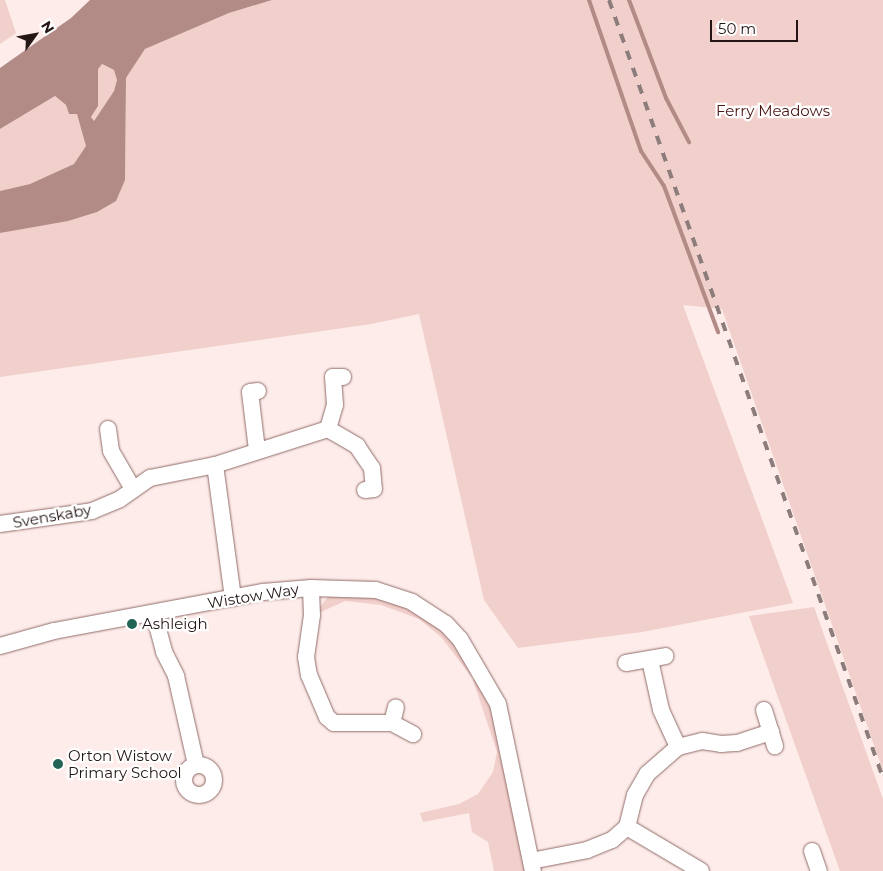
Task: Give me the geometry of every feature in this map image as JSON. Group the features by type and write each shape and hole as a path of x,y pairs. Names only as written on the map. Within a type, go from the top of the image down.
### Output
{"street":[{"path":"334,377 335,405 328,429 357,446 372,468 374,490 365,490"},
{"path":"251,392 257,450"},
{"path":"108,429 112,451 133,489"},
{"name":"Svenskaby","path":"0,524 92,511 120,499 150,478 215,465 257,450 328,429"},
{"path":"215,465 233,598"},
{"path":"312,588 312,615 306,657 309,675 327,717 334,723 394,715 413,734"},
{"name":"Wistow Way","path":"0,646 54,631 233,598 312,588 376,590 412,602 446,624 460,639 498,704 532,866"},
{"path":"154,614 164,652 176,676 196,765"},
{"path":"626,663 658,658 661,710 678,747"},
{"path":"532,866 587,850 612,840 627,827 635,795 647,774 678,747 702,741 737,743 773,739 764,710"},
{"path":"627,827 701,871"},
{"path":"812,851 817,870"}],"green space":[{"path":"0,0 5,0 16,33 0,44"},
{"name":"Ferry Meadows","path":"272,0 883,0 883,771 722,309 683,305 793,603 642,632 518,648 484,600 419,314 371,324 0,377 0,233 44,224 125,180 126,78 145,49 229,13"},
{"path":"101,64 114,70 117,80 114,91 94,121 91,117 98,106 98,69"},
{"path":"55,96 66,105 69,114 77,114 87,146 83,155 74,164 56,173 30,184 0,191 0,129"},
{"path":"331,593 365,595 409,607 449,634 475,674 471,676 441,637 419,619 381,605 345,601 321,612 317,611"},
{"path":"814,607 883,799 883,871 840,871 749,616"},
{"path":"479,677 492,707 526,871 494,871 488,842 472,832 469,813 423,822 420,813 459,804 478,794 493,772 497,752 473,680"}],"shaded area":[{"path":"90,0 272,0 229,13 145,49 126,78 125,180 116,201 97,212 68,221 0,233 0,191 30,184 74,164 86,146 77,114 69,114 66,105 55,96 0,129 0,68 71,18","holes":["102,64 114,70 117,80 114,91 94,121 91,117 98,106 98,69"]}],"waterway":[{"path":"589,0 641,151 664,186 718,332"},
{"path":"629,0 666,98 689,142"}],"railway":[{"path":"609,0 883,778"}],"place":[{"name":"Ashleigh","path":"132,624"},
{"name":"Orton Wistow Primary School","path":"58,764"}]}
